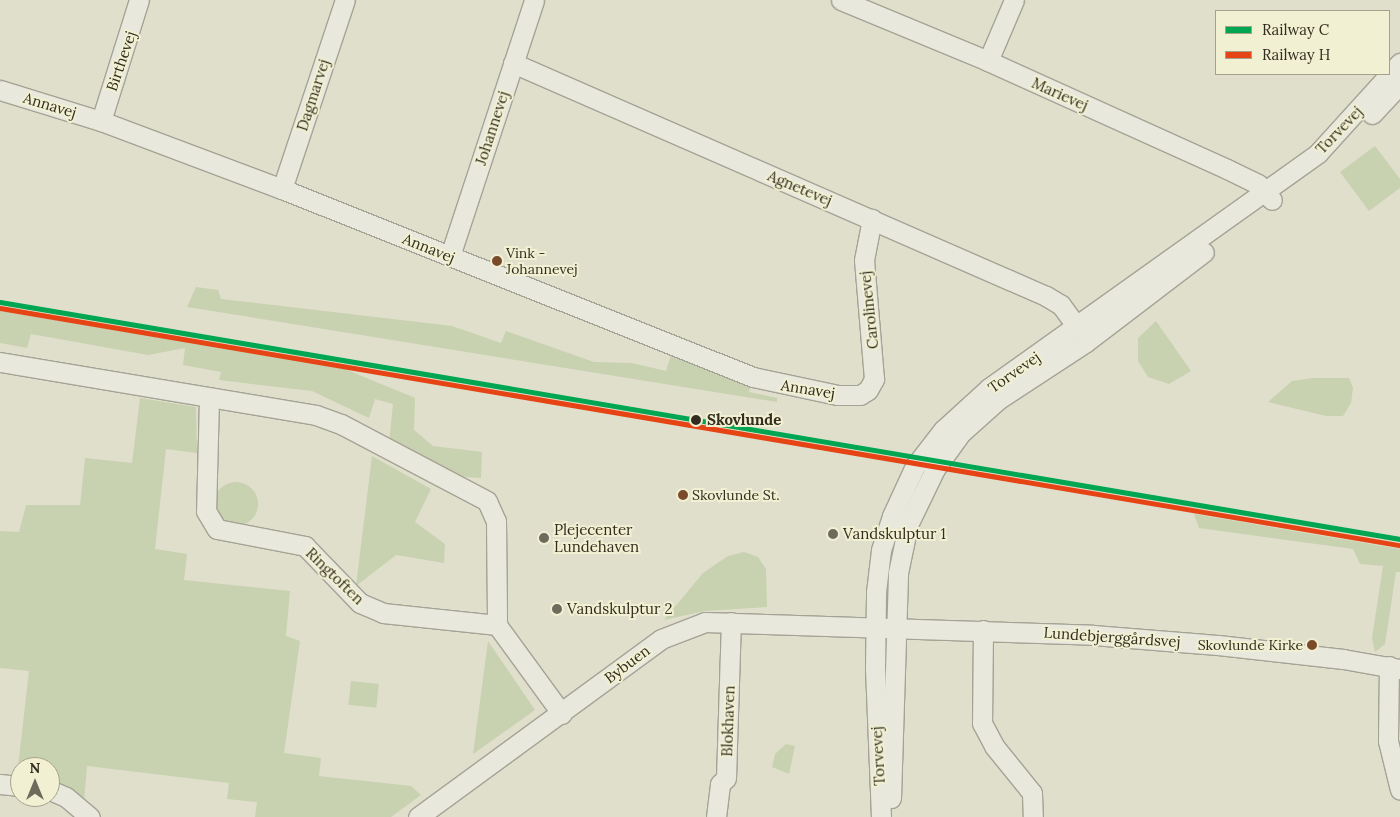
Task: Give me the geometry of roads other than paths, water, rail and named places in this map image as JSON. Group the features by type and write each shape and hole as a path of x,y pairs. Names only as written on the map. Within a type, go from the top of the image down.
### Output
{"street":[{"name":"Birthevej","path":"101,120 139,0"},
{"name":"Dagmarvej","path":"282,190 345,0"},
{"name":"Johannevej","path":"450,256 534,0"},
{"name":"Marievej","path":"841,0 988,61 1250,180 1269,197"},
{"path":"988,61 1014,0"},
{"name":"Agnetevej","path":"513,63 1046,296 1061,305 1077,327"},
{"name":"Torvevej","path":"1390,74 1400,63"},
{"name":"Torvevej","path":"881,817 874,629 881,550 892,516 915,466 962,410 1077,327 1269,197 1318,153 1389,75"},
{"name":"Torvevej","path":"890,817 898,573 908,525 935,469 961,433 998,398 1086,342 1269,197 1344,142 1400,84"},
{"name":"Annavej","path":"0,90 101,120 764,381 838,395 860,395"},
{"name":"Carolinevej","path":"860,395 868,390 876,367 864,260 872,219"},
{"path":"0,362 316,416 341,424 487,501 496,521 497,625 562,714"},
{"name":"Ringtoften","path":"209,399 206,511 217,528 305,546 318,556 360,603 383,613 497,625"},
{"name":"Bybuen","path":"418,817 562,714 661,639 689,626 731,622 874,629"},
{"name":"Blokhaven","path":"716,817 720,784 726,778 731,622"},
{"name":"Lundebjerggårdsvej","path":"874,629 983,630 1218,644 1395,667 1388,741 1400,790"},
{"path":"983,630 982,723 994,746 1032,793 1033,817"},
{"path":"60,794 66,797 90,817"}],"rail line":[{"name":"C","path":"0,302 1400,539"},
{"name":"H","path":"0,308 1399,545"}],"place":[{"name":"Vink - Johannevej","path":"497,261"},
{"name":"Skovlunde","path":"696,420"},
{"name":"Skovlunde St.","path":"683,495"},
{"name":"Vandskulptur 1","path":"833,534"},
{"name":"Plejecenter Lundehaven","path":"544,538"},
{"name":"Vandskulptur 2","path":"557,609"},
{"name":"Skovlunde Kirke","path":"1312,645"}]}
